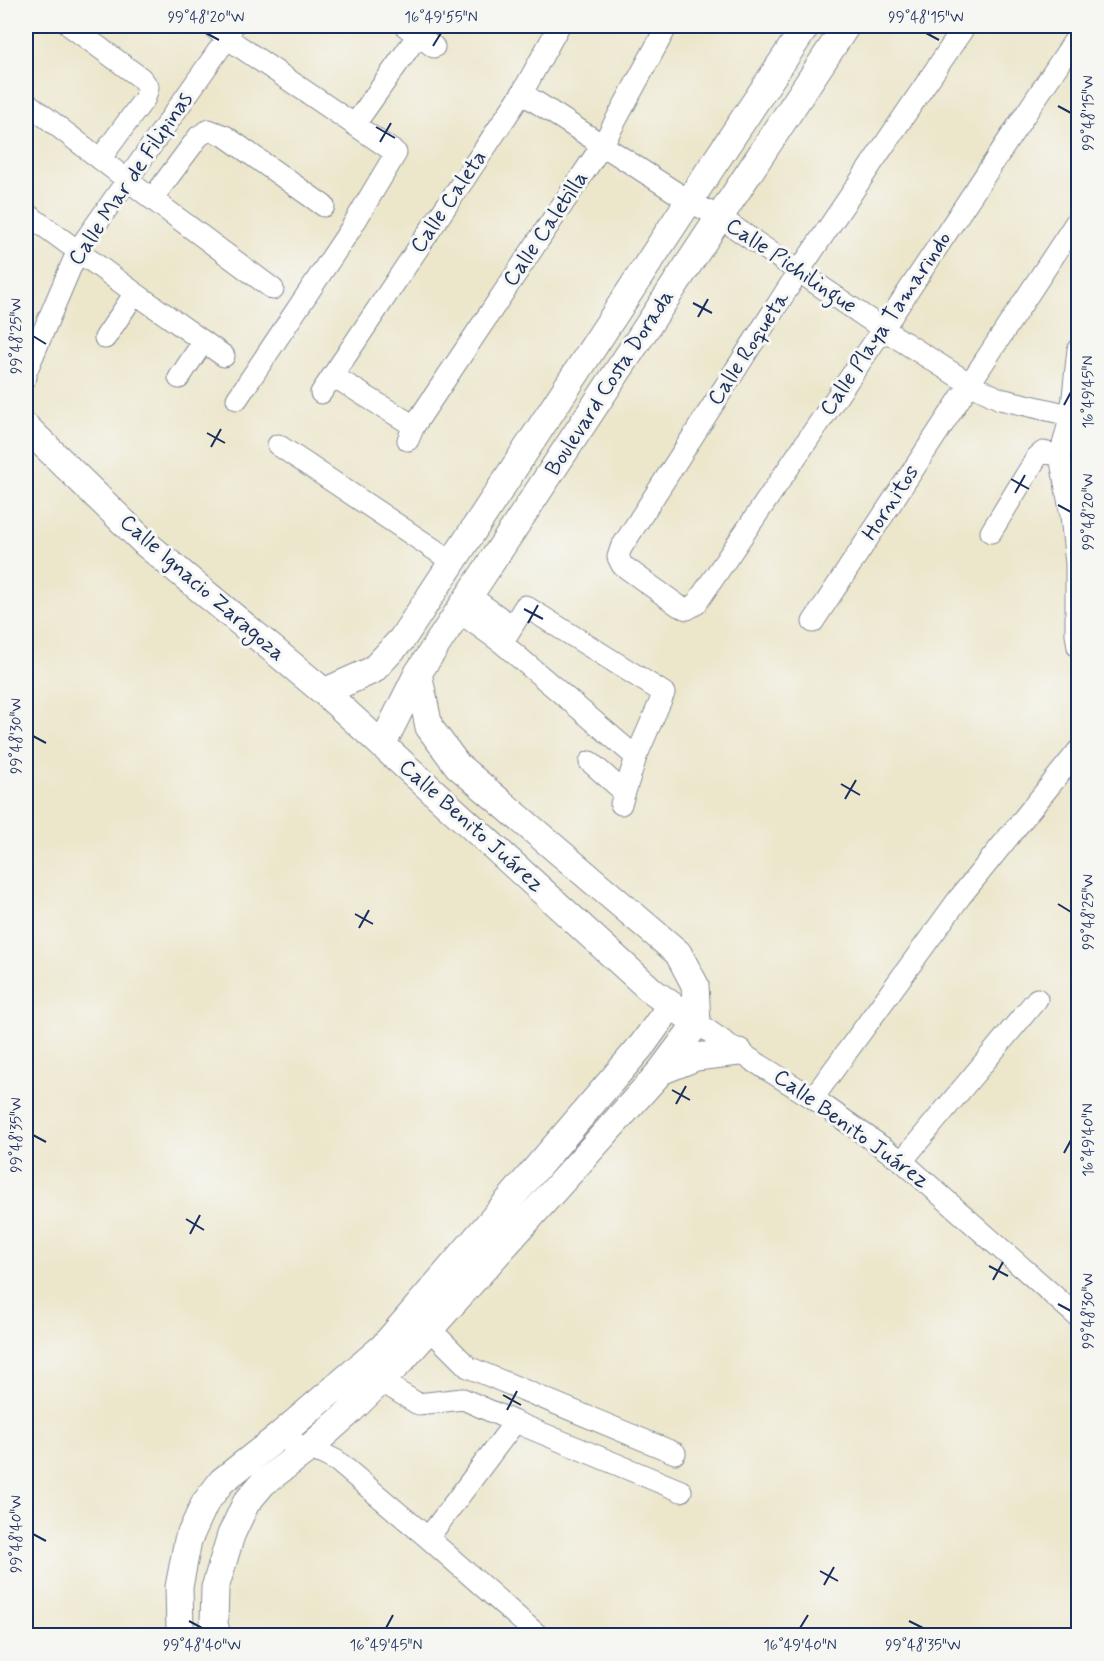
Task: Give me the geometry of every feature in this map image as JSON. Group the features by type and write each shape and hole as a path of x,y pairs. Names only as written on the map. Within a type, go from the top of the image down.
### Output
{"main road":[{"name":"Boulevard Costa Dorada","path":"324,692 373,670 402,639 806,26"},
{"name":"Boulevard Costa Dorada","path":"382,745 418,674 846,26"},
{"name":"Calle Ignacio Zaragoza","path":"26,427 145,543 324,692 382,745"},
{"path":"470,596 479,565 495,536 479,522"},
{"name":"Calle Benito Juárez","path":"418,674 429,727 458,766 678,952 695,985 697,1023"},
{"name":"Calle Benito Juárez","path":"382,745 662,998 697,1023"},
{"path":"181,1635 179,1587 188,1540 205,1503 222,1481 392,1354 419,1327 643,1044 662,998 661,963 668,956 678,952"},
{"path":"457,1279 661,1071 697,1023"},
{"path":"661,1071 696,1057 739,1052"},
{"path":"217,1635 214,1623 215,1588 231,1535 246,1503 263,1484 309,1448 381,1381 392,1354"}],"street":[{"path":"70,26 141,78 148,87 145,98 100,159"},
{"name":"Calle Caleta","path":"321,393 522,93 559,26"},
{"name":"Calle Caletilla","path":"333,376 411,433 603,144 668,26"},
{"name":"Calle Roqueta","path":"687,609 679,606 622,565 618,557 621,548 799,271 965,26"},
{"path":"224,30 396,153 350,230 237,399"},
{"name":"Calle Mar de Filipinas","path":"26,374 78,250 224,30"},
{"name":"Calle Playa Tamarindo","path":"687,609 696,604 883,329 1078,35"},
{"path":"355,124 419,36"},
{"name":"Calle Pichilingue","path":"522,93 689,201 719,217 883,329 970,384 1000,399 1075,416"},
{"path":"26,102 273,289"},
{"path":"152,199 199,136 209,130 225,136 324,206"},
{"path":"26,213 224,356"},
{"name":"Hornitos","path":"813,622 1078,219"},
{"path":"105,338 135,293"},
{"path":"179,378 203,342"},
{"path":"1078,349 1075,416 1060,456 1075,518 1078,647"},
{"path":"278,445 453,562"},
{"path":"991,532 1036,457 1043,452 1060,456"},
{"path":"470,596 636,757"},
{"path":"507,634 525,606 664,693 636,757 622,798 590,762"},
{"path":"813,1098 960,897 1078,751"},
{"path":"902,1161 1037,999"},
{"name":"Calle Benito Juárez","path":"697,1023 813,1098 902,1161 1078,1317"},
{"path":"419,1327 468,1367 675,1453"},
{"path":"381,1381 418,1404 463,1399 681,1491"},
{"path":"428,1538 515,1422"},
{"path":"278,1437 337,1461 539,1635"}]}
